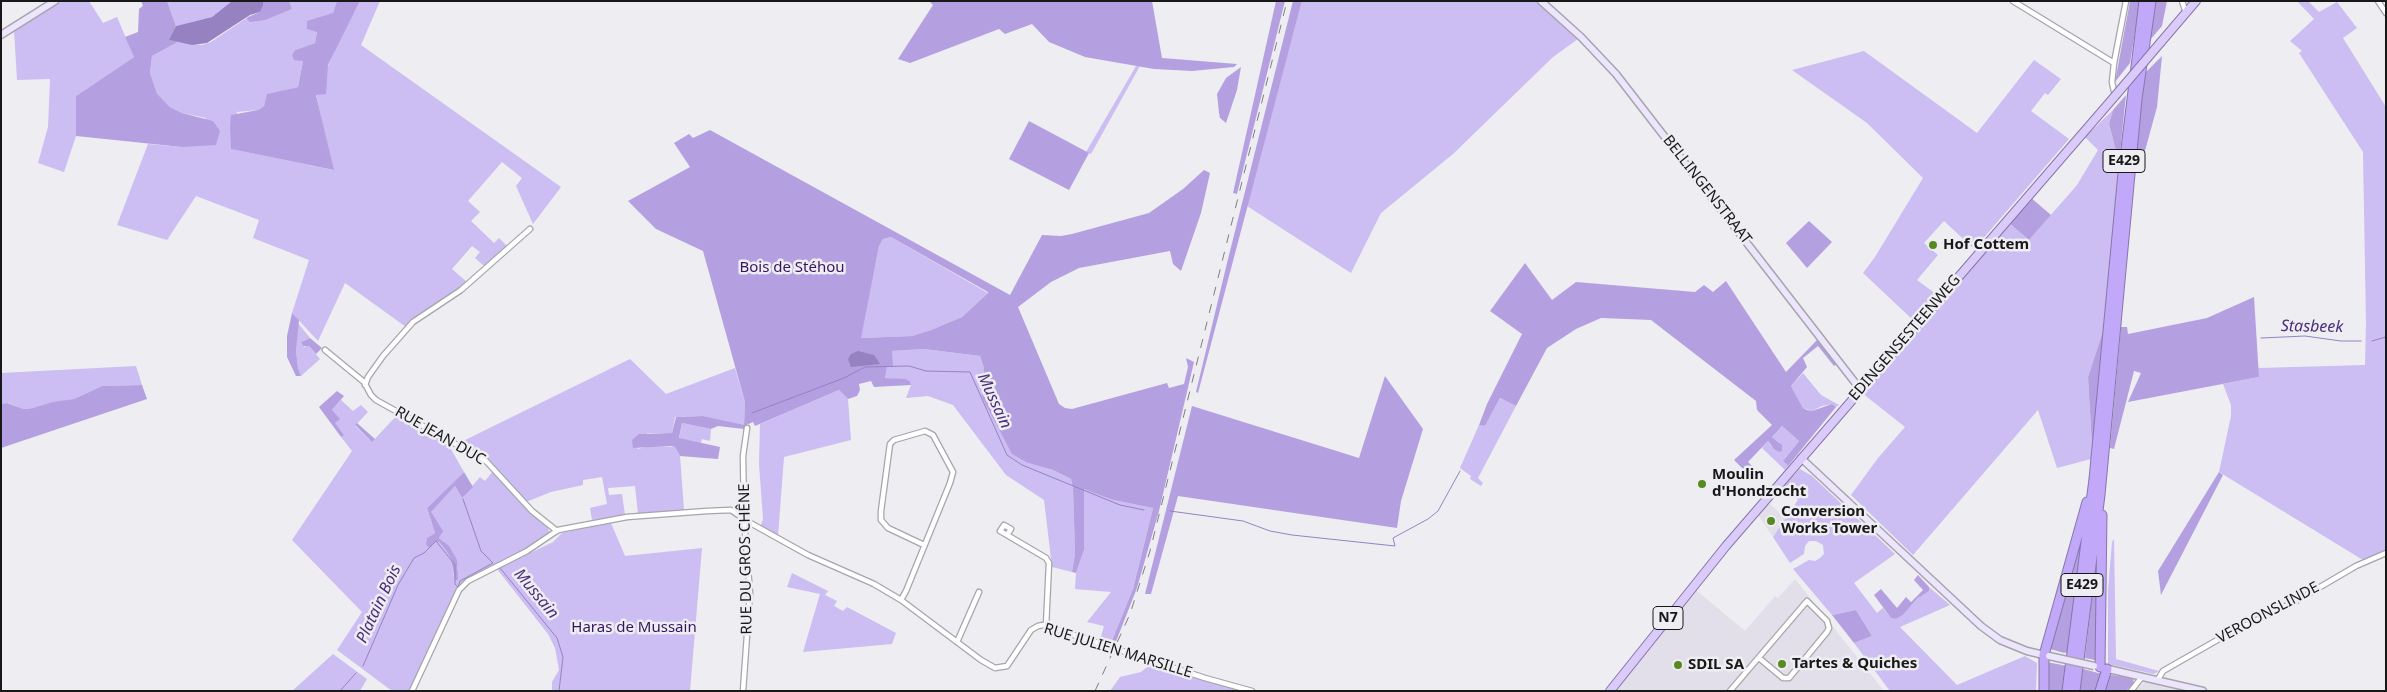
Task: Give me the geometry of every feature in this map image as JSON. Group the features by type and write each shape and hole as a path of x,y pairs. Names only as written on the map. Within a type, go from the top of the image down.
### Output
{"highway":[{"name":"E429","path":"2067,691 2094,479 2123,173 2144,1"},
{"name":"E429","path":"2074,691 2100,495 2136,108 2151,1"},
{"path":"2044,691 2047,656 2094,479"},
{"path":"2100,495 2103,510 2100,691"}],"main road":[{"name":"EDINGENSESTEENWEG","path":"1610,691 1801,458 2196,1"}],"street":[{"path":"1,35 55,1"},
{"name":"BELLINGENSTRAAT","path":"1542,1 1581,37 1616,74 1860,389"},
{"path":"2013,1 2114,63"},
{"path":"2115,96 2112,82 2114,63 2126,1"},
{"path":"2182,1 2186,13"},
{"path":"2378,1 2386,14"},
{"path":"365,385 368,376 383,356 413,322 461,290 530,229"},
{"name":"RUE JEAN DUC","path":"326,350 365,385 371,395 486,461 539,519 556,531"},
{"name":"RUE DU GROS CHÊNE","path":"743,691 750,593 744,520 744,442 747,428"},
{"path":"901,600 924,545 953,472 933,435 925,431 894,440 890,444 881,511 881,520 888,528 924,545"},
{"path":"1801,458 1981,626 2000,640 2027,651 2203,691"},
{"path":"412,691 459,590 473,578 527,551 556,531 568,527 627,517 706,511 731,510 744,520"},
{"name":"RUE JULIEN MARSILLE","path":"744,520 808,555 874,584 901,600 981,660 999,668 1011,662 1031,630 1038,626 1046,626 1252,691"},
{"path":"1007,535 1046,558 1049,563 1046,626"},
{"name":"VEROONSLINDE","path":"2157,680 2162,671 2226,635 2298,600 2356,566 2386,553"},
{"path":"957,642 979,592"},
{"path":"1730,691 1807,601 1827,621 1829,628 1827,632 1789,678 1783,678 1759,658"},
{"path":"2131,691 2142,677"}],"shaded area":[{"path":"232,1 263,1 263,5 260,12 250,15 207,43 192,45 169,40 176,26 212,17"},
{"path":"858,351 874,355 880,364 851,367 848,359 851,354"},
{"path":"1769,503 1786,519 1773,537 1758,515"},
{"path":"1795,579 1884,691 1616,691 1696,590 1745,631 1775,596 1778,598"},
{"path":"2145,682 2182,691 2135,691"}],"green space":[{"path":"60,1 89,1 103,23 117,17 134,57 76,96 76,136 64,172 38,163 48,127 50,79 17,80 14,30"},
{"path":"141,1 167,1 176,26 170,40 178,42 152,56 150,73 157,94 170,107 182,113 213,121 220,131 216,145 182,147 76,136 76,96 134,57 125,37 138,32 139,9 143,6"},
{"path":"167,1 232,1 212,17 176,26"},
{"path":"263,1 289,1 292,9 265,20 250,22 247,19 248,17 260,12"},
{"path":"289,1 337,1 333,13 317,32 315,43 295,50 292,55 303,61 298,87 268,94 264,106 258,110 237,112 232,149 333,170 316,94 335,50 360,1 380,1 361,45 561,187 533,224 516,186 522,178 502,162 468,201 480,212 471,221 494,243 499,238 507,246 484,266 475,258 480,252 472,246 452,269 467,282 422,313 406,327 345,283 318,341 292,313 309,260 253,238 259,220 196,196 167,240 117,225 148,144 182,147 206,118 182,113 170,107 157,95 150,73 152,56 178,42 202,45 211,42 248,17 250,22 292,9"},
{"path":"337,1 360,1 328,65 326,94 316,95 334,170 231,149 231,115 258,110 264,106 267,94 298,87 303,61 294,60 292,55 295,50 315,43 317,32 307,29 307,21 333,13"},
{"path":"929,1 1152,1 1162,58 1237,64 1234,67 1192,71 1154,69 1085,57 1049,42 1032,24 1005,34 999,29 910,63 898,59 933,5"},
{"path":"1276,1 1285,1 1237,194 1233,193"},
{"path":"1293,1 1302,1 1198,393 1196,392 1227,263"},
{"path":"1302,1 1538,1 1578,39 1553,57 1453,154 1381,213 1351,273 1247,206"},
{"path":"2130,1 2140,1 2130,63 2115,82"},
{"path":"2156,1 2167,1 2162,26 2150,40"},
{"path":"2297,1 2308,1 2319,12 2337,2 2357,28 2343,38 2386,107 2386,551 2363,560 2219,472 2231,416 2231,405 2223,384 2259,377 2258,368 2365,365 2363,152 2299,53 2302,51 2290,41 2314,19"},
{"path":"1864,51 1977,133 2034,60 2061,79 2048,95 2045,93 2031,111 2069,139 1974,249 1944,221 1924,243 1938,255 1917,280 1936,294 1913,320 1863,273 1875,257 1923,178 1867,123 1792,70"},
{"path":"2162,56 2157,107 2140,169 2134,170 2145,73"},
{"path":"1136,66 1140,66 1091,154 1086,152"},
{"path":"1241,67 1237,90 1226,123 1220,118 1217,94 1226,78"},
{"path":"2126,95 2119,162 2109,124 2113,110"},
{"path":"2113,110 2109,124 2119,162 2104,328 2088,377 2091,459 2057,468 2038,410 1913,555 1851,495 1878,458 1905,427 1862,393 2009,223 2029,240 2077,185 2098,150 2085,137"},
{"path":"1029,121 1089,153 1069,190 1009,159"},
{"name":"Bois de Stéhou","path":"710,130 1010,295 1042,235 1061,236 1072,234 1149,213 1183,189 1204,170 1210,173 1201,213 1181,271 1173,264 1170,251 1079,268 1051,282 1018,307 1059,404 1065,408 1072,409 1167,383 1169,388 1184,384 1188,367 1186,358 1194,362 1159,511 1137,588 1115,644 1111,643 1133,589 1153,508 1113,500 1084,489 1084,550 1076,573 1072,572 1075,554 1073,488 1071,479 1053,470 1028,463 1012,454 982,397 984,368 980,356 924,349 892,351 893,367 887,367 885,378 905,379 910,381 911,385 874,387 871,381 859,384 860,390 857,396 848,399 839,390 755,426 753,422 744,426 744,429 718,426 711,429 682,423 679,438 720,447 718,459 680,456 675,447 671,446 633,448 632,440 639,434 672,433 676,417 703,416 744,425 745,402 703,251 656,229 628,201 690,167 674,143 689,134 693,138","holes":["891,237 988,292 962,317 931,330 912,336 861,338 879,246 883,239"]},
{"path":"2030,197 2051,215 2029,240 2009,223"},
{"path":"1809,221 1832,242 1807,268 1786,243"},
{"path":"891,237 988,293 962,317 931,330 912,336 860,338 879,246 883,239"},
{"path":"1525,263 1552,300 1576,282 1695,292 1704,285 1713,292 1726,281 1786,372 1818,339 1837,364 1834,366 1818,346 1803,358 1807,367 1791,386 1803,408 1807,410 1812,411 1832,404 1836,407 1788,466 1783,461 1799,441 1782,426 1772,437 1782,445 1782,451 1779,452 1774,449 1768,441 1748,462 1752,466 1746,472 1734,460 1772,425 1757,410 1756,401 1651,320 1601,318 1576,329 1547,348 1516,406 1500,398 1485,426 1479,425 1487,404 1522,334 1490,311"},
{"path":"2254,297 2259,377 2128,402 2141,373 2134,371 2114,449 2110,448 2121,327 2127,327 2128,334 2207,318"},
{"path":"292,313 299,320 296,351 301,376 296,376 287,357 287,336"},
{"path":"298,323 310,338 301,342 304,347 308,345 320,359 301,376 296,351"},
{"path":"2104,328 2092,446 2088,377"},
{"path":"310,338 322,348 316,354 309,346 303,346 301,342"},
{"path":"924,349 980,356 984,368 982,397 1028,463 1053,470 1071,479 1073,488 1075,554 1072,572 1052,567 1044,500 1006,475 953,405 928,396 906,398 911,385 910,381 885,378 887,367 892,366 892,351"},
{"path":"630,359 666,394 735,368 745,402 744,426 703,416 675,417 672,433 647,433 637,449 651,446 675,447 680,456 684,510 638,514 635,486 608,488 609,495 622,494 625,515 592,520 590,508 607,504 602,477 583,480 583,485 551,492 526,502 491,462 483,456 457,444"},
{"path":"136,366 142,385 102,386 74,399 33,408 24,409 8,403 1,404 1,373"},
{"path":"1803,373 1821,395 1839,405 1836,407 1832,404 1822,406 1812,411 1803,408 1791,386"},
{"path":"1385,376 1423,429 1401,501 1397,528 1178,496 1151,594 1145,594 1192,406 1359,458"},
{"path":"142,385 147,399 1,448 1,404 7,403 24,409 33,408 53,402 74,399 102,386"},
{"path":"839,390 848,399 851,440 784,457 778,536 760,528 763,519 759,464 760,424"},
{"path":"337,391 344,396 332,410 340,419 335,423 344,435 341,437 319,407"},
{"path":"1500,398 1516,406 1478,478 1483,483 1481,486 1470,479 1471,476 1460,468 1479,425 1485,426"},
{"path":"341,400 353,411 361,405 368,412 355,426 372,442 399,413 448,444 464,472 427,508 435,533 427,538 439,542 445,549 451,559 454,577 458,568 443,541 439,538 442,531 430,512 455,486 462,498 480,477 485,481 493,471 526,508 548,527 549,534 526,550 476,574 458,586 409,691 392,691 337,650 362,612 292,540 352,451 341,437 343,434 334,423 332,410"},
{"path":"357,423 375,439 372,442 355,425"},
{"path":"682,423 711,429 710,441 702,439 701,443 679,439"},
{"path":"1782,426 1799,441 1783,461 1788,466 1785,470 1762,448 1768,441 1771,446 1780,443 1772,437"},
{"path":"1800,469 1812,476 1895,554 1854,583 1877,613 1883,608 1891,618 1896,619 1903,615 1921,595 1929,591 1929,587 1950,605 1900,627 1957,685 2025,656 2037,663 2036,691 1890,691 1854,643 1872,636 1856,610 1832,615 1793,569 1809,560 1815,561 1820,558 1824,554 1823,545 1816,541 1809,541 1805,546 1804,554 1790,563 1773,537 1798,500 1782,487"},
{"path":"464,472 473,487 462,498 455,486 431,512 443,531 439,538 449,546 457,560 458,580 455,580 451,559 445,549 439,542 435,541 431,547 428,547 426,544 427,538 435,533 427,508"},
{"path":"2219,472 2223,475 2161,595 2158,571"},
{"path":"1084,488 1113,500 1153,508 1133,589 1111,643 1100,640 1104,626 1087,622 1111,592 1075,589 1076,573 1084,550"},
{"name":"Haras de Mussain","path":"611,523 625,556 702,548 690,691 552,691 552,682 559,670 555,648 548,634 497,569 553,542 562,533"},
{"path":"2114,539 2116,659 2159,671 2154,674 2108,664 2108,591 2112,542"},
{"path":"2078,543 2082,543 2068,652 2064,653 2050,649"},
{"path":"2096,564 2099,564 2095,660 2085,658"},
{"path":"792,573 828,591 825,595 837,601 834,606 843,611 847,607 896,633 892,644 803,652 820,594 787,587"},
{"path":"1918,575 1929,587 1929,591 1918,598 1903,615 1896,619 1891,618 1874,595 1881,589 1897,608 1906,597 1911,602 1923,590 1914,580"},
{"path":"1856,610 1872,636 1854,643 1832,615"},
{"path":"333,654 367,679 360,691 292,691"},
{"path":"2047,662 2067,666 2063,691 2046,691"},
{"path":"1152,663 1239,689 1238,691 1110,691 1120,677 1141,672"},
{"path":"2083,669 2102,674 2096,691 2080,691"},
{"path":"2112,675 2128,677 2133,679 2134,683 2126,691 2102,691 2106,677"}],"waterway":[{"name":"Stasbeek","path":"2261,338 2305,336 2341,341 2361,341"},
{"name":"Stasbeek","path":"2372,341 2386,337"},
{"name":"Mussain","path":"752,413 844,378 865,367 909,366 926,371 970,372 1007,455 1022,465 1120,505 1144,510"},
{"path":"1170,511 1243,521 1270,531 1292,535 1395,546 1393,538 1428,519 1438,511 1460,471"},
{"name":"Mussain","path":"458,587 460,581 493,563 481,551 463,499"},
{"name":"Platain Bois","path":"363,666 398,585 414,558 424,553 436,541 455,565 455,584 458,587"},
{"name":"Mussain","path":"500,568 557,638 563,657 559,691"},
{"name":"Platain Bois","path":"340,691 356,673"}],"railway":[{"path":"1095,691 1130,614 1150,551 1287,1"}],"place":[{"name":"Hof Cottem","path":"1933,245"},
{"name":"Moulin d'Hondzocht","path":"1702,484"},
{"name":"Conversion Works Tower","path":"1771,521"},
{"name":"Tartes & Quiches","path":"1782,664"},
{"name":"SDIL SA","path":"1678,665"}]}
